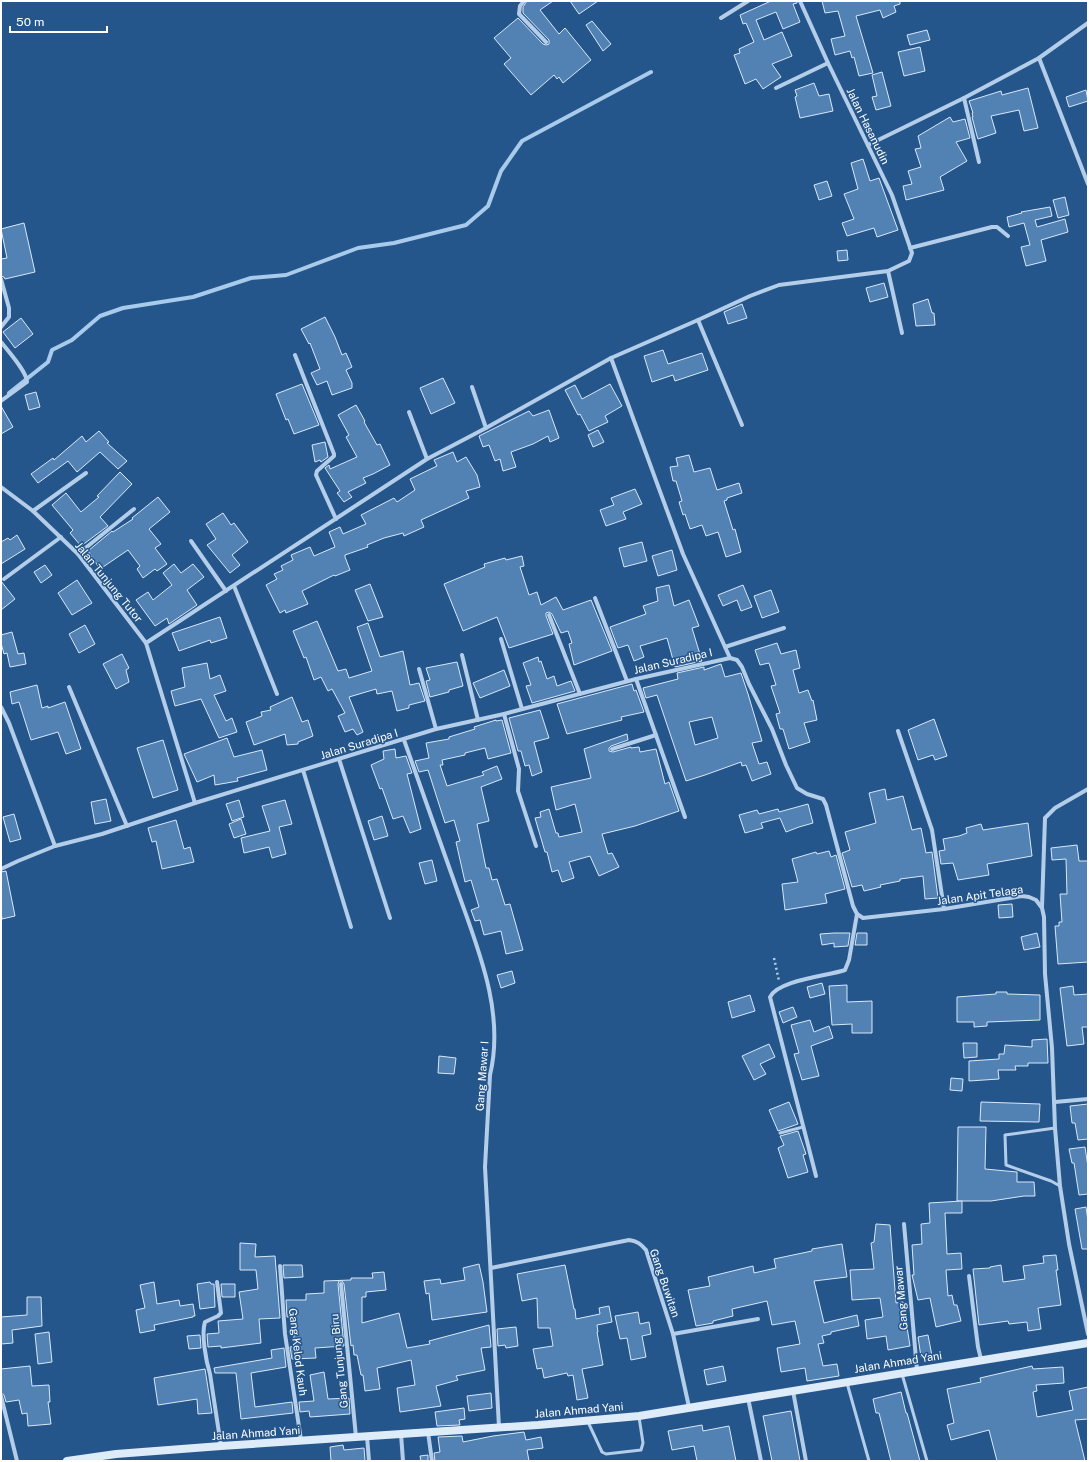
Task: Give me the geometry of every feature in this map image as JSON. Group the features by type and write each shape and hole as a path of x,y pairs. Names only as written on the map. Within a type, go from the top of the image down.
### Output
{"main road":[{"name":"Jalan Ahmad Yani","path":"67,1461 116,1454 588,1421 639,1416 901,1372 1088,1343"}],"street":[{"path":"524,1 520,6 519,14 546,42"},
{"path":"721,18 748,1"},
{"name":"Jalan Hasanudin","path":"800,1 828,63 892,195 912,253 909,261 888,271"},
{"path":"868,145 964,98 1039,58 1088,23"},
{"path":"1039,58 1088,184"},
{"path":"776,88 828,63"},
{"path":"964,98 979,162"},
{"path":"910,248 992,226 997,227 1008,236"},
{"path":"195,803 146,643 427,459 486,428 610,358 750,296 779,285 888,271 902,333"},
{"path":"1,279 9,308 9,317 1,327"},
{"path":"698,320 742,425"},
{"path":"1,342 23,372 27,382 1,401"},
{"path":"295,355 334,454 334,456 316,471 316,475 336,520"},
{"path":"610,358 683,554 730,658 737,660 742,667 772,729 797,788 807,794 823,799 826,805 853,906 857,914 849,960 845,970 820,975 781,987 771,994 770,999 816,1176"},
{"path":"472,387 486,428"},
{"path":"409,412 427,459"},
{"path":"33,511 86,473"},
{"name":"Jalan Tunjung Tutor","path":"1,487 33,511 78,554 146,643"},
{"path":"78,554 134,509"},
{"path":"4,579 61,537"},
{"path":"191,541 226,591"},
{"path":"234,586 277,694"},
{"path":"595,598 627,681"},
{"path":"549,615 580,694"},
{"path":"725,647 784,628"},
{"path":"501,639 522,709"},
{"path":"462,655 478,720"},
{"name":"Jalan Suradipa I","path":"1,869 55,846 102,834 195,803 436,729 504,714 627,681 730,658"},
{"path":"419,669 436,729"},
{"path":"636,679 686,817"},
{"path":"69,687 127,826"},
{"path":"1,707 9,723 55,846"},
{"path":"504,714 519,769 519,795 536,846"},
{"path":"898,731 932,830 944,908"},
{"path":"612,749 656,735"},
{"name":"Gang Mawar I","path":"404,740 482,962 495,1017 494,1062 490,1075 485,1167 499,1427"},
{"path":"339,759 390,918"},
{"path":"304,770 351,927"},
{"path":"1088,789 1055,808 1045,818 1042,908 1045,974 1060,1186 1069,1244 1088,1334"},
{"name":"Jalan Apit Telaga","path":"857,914 863,918 1022,896 1036,900 1042,908"},
{"path":"1055,1102 1088,1099"},
{"name":"Gang Mawar","path":"904,1224 917,1370"},
{"name":"Gang Buwitan","path":"491,1268 629,1240 642,1244 646,1250 673,1334 689,1407"},
{"name":"Gang Kelod Kauh","path":"280,1266 285,1334 301,1440"},
{"path":"969,1276 978,1347 982,1359"},
{"path":"217,1282 221,1313 205,1322 204,1330 207,1365 210,1374 221,1446"},
{"name":"Gang Tunjung Biru","path":"341,1284 356,1437"},
{"path":"673,1334 758,1319"},
{"path":"793,1390 806,1461"},
{"path":"1,1396 17,1461"},
{"path":"748,1398 761,1461"},
{"path":"428,1432 432,1461"},
{"path":"401,1434 403,1461"},
{"path":"367,1436 369,1461"}],"lane":[{"path":"780,1133 803,1127"},
{"path":"1056,1128 1005,1135 1006,1165 1051,1181 1060,1186"},
{"path":"901,1372 926,1461"},
{"path":"846,1381 869,1461"},
{"path":"588,1421 602,1452 606,1454 641,1450 643,1443 639,1416"}],"path":[{"path":"774,958 781,987"}],"building":[{"path":"527,1 553,1 540,10 559,34 565,28 591,60 563,83 559,77 557,79 554,75 531,95 504,64 511,58 494,38 518,18 543,44 549,44 549,40 523,13 523,7"},
{"path":"570,1 598,1 579,14"},
{"path":"771,1 797,1 797,3 793,4 800,22 783,29 776,12 756,20 764,40 782,32 792,56 772,64 781,77 763,89 756,79 745,84 734,55 740,53 739,49 754,42 746,23 743,24 740,15"},
{"path":"822,1 900,1 900,4 894,6 896,12 883,18 880,10 856,16 873,73 859,76 854,57 852,58 850,51 835,55 831,39 845,36 838,11 825,13"},
{"path":"592,21 611,44 603,51 586,25"},
{"path":"927,30 930,40 910,45 907,35"},
{"path":"920,47 925,71 904,76 898,52"},
{"path":"882,72 891,106 876,110 872,97 877,96 872,75"},
{"path":"814,83 819,96 829,94 833,111 800,118 795,97 797,96 795,90"},
{"path":"1028,88 1038,128 1024,131 1019,110 991,116 996,133 978,139 969,101 1001,91 1002,95"},
{"path":"1086,90 1088,101 1069,107 1066,97"},
{"path":"950,117 953,122 965,119 970,138 956,142 967,161 940,177 944,190 906,200 903,186 912,184 908,171 921,167 915,149 921,148 918,136"},
{"path":"863,159 870,181 879,178 898,230 877,237 874,228 847,236 842,223 854,219 844,194 858,189 851,163"},
{"path":"827,181 832,196 819,200 814,185"},
{"path":"1065,197 1069,215 1058,218 1053,200"},
{"path":"1050,207 1052,216 1035,220 1037,227 1065,219 1068,232 1041,240 1046,261 1026,266 1021,247 1030,245 1024,223 1009,227 1007,217 1022,213 1021,212"},
{"path":"24,223 35,272 5,279 1,276 1,259 7,258 1,229"},
{"path":"847,250 848,260 838,261 837,251"},
{"path":"884,283 888,297 870,302 866,288"},
{"path":"928,299 932,313 934,313 935,325 916,326 913,304"},
{"path":"742,304 747,318 728,324 724,312"},
{"path":"325,317 342,355 346,353 352,367 346,370 352,383 352,388 332,395 327,381 317,385 311,373 320,369 310,343 309,344 301,329"},
{"path":"21,318 33,334 15,348 3,332"},
{"path":"663,350 668,364 702,353 708,370 675,381 673,375 652,382 644,356"},
{"path":"443,378 455,403 431,414 420,388"},
{"path":"302,384 319,425 294,434 288,419 286,420 276,394"},
{"path":"610,384 622,406 605,416 608,422 589,431 580,414 578,415 565,390 575,385 582,399"},
{"path":"36,392 40,407 29,410 25,395"},
{"path":"356,405 377,445 380,444 390,465 363,478 366,483 348,492 352,497 344,502 337,493 340,491 325,468 329,465 330,469 357,457 346,437 349,435 338,415"},
{"path":"1,406 13,427 1,434"},
{"path":"549,410 559,438 550,442 548,436 533,444 511,452 516,467 503,471 500,459 495,461 489,445 483,447 479,436 529,411 533,416"},
{"path":"598,430 604,442 593,447 588,435"},
{"path":"99,431 109,442 107,443 127,461 118,469 100,452 77,472 68,461 38,483 31,474 53,458 54,460 82,436 86,442"},
{"path":"325,442 328,457 321,462 320,460 315,462 312,445"},
{"path":"453,452 457,462 466,457 477,475 480,487 466,491 469,498 421,520 424,527 404,536 403,533 384,538 367,545 368,547 345,555 350,570 335,576 334,575 302,591 308,604 286,613 285,610 280,613 266,585 277,579 274,574 283,570 281,566 293,560 291,555 310,547 314,556 335,547 329,532 340,527 343,534 366,524 361,515 394,498 397,502 415,490 410,479 437,466 434,460"},
{"path":"689,455 694,472 710,468 717,490 739,483 742,493 727,498 727,500 724,501 733,530 735,529 741,552 726,557 718,532 706,536 702,525 690,529 685,514 683,515 679,502 682,501 676,481 673,481 670,467 678,466 676,458"},
{"path":"120,472 132,484 100,517 108,526 81,546 70,533 73,530 52,505 66,493 81,512 99,497 97,496"},
{"path":"635,489 642,504 623,512 626,519 606,526 600,510 614,505 611,498"},
{"path":"158,497 170,512 149,529 161,544 155,548 167,564 157,571 155,569 143,578 137,569 140,566 128,550 100,569 88,551 112,531 113,532 133,519 132,518"},
{"path":"223,513 231,525 234,523 248,542 232,555 240,565 230,573 207,545 216,539 206,524"},
{"path":"17,535 25,549 1,564 1,542 8,538 10,540"},
{"path":"642,542 647,561 624,567 619,548"},
{"path":"672,550 677,570 658,576 652,556"},
{"path":"522,556 524,566 520,567 529,595 537,592 541,605 556,597 563,610 591,600 612,651 574,665 569,644 572,643 568,631 561,633 552,614 549,612 546,613 546,616 553,634 509,648 497,617 463,631 444,584 485,567 484,564 505,558 506,560"},
{"path":"174,564 181,573 193,564 204,577 187,590 197,605 169,624 167,618 155,626 136,600 148,592 153,600 172,585 163,573"},
{"path":"45,565 52,575 41,583 34,572"},
{"path":"77,580 92,603 72,615 58,593"},
{"path":"1,581 15,599 1,610"},
{"path":"370,584 383,617 368,621 355,590"},
{"path":"669,585 674,606 689,600 699,626 692,628 702,661 675,667 667,638 640,646 644,657 634,661 628,645 618,648 610,627 646,614 643,606 658,601 656,588"},
{"path":"743,585 752,607 741,611 737,600 723,606 718,595"},
{"path":"771,590 779,612 762,618 754,596"},
{"path":"220,617 227,638 211,643 210,640 179,651 172,633"},
{"path":"317,621 338,671 346,669 349,678 372,671 357,627 368,623 380,657 403,651 410,685 419,683 425,701 409,705 409,708 397,711 392,691 377,694 376,689 349,697 363,732 357,735 353,729 345,732 338,716 345,713 332,689 328,691 321,677 314,680 306,657 304,658 293,631"},
{"path":"85,625 95,644 79,653 69,634"},
{"path":"12,632 18,654 24,653 26,664 10,667 7,653 4,654 1,643 1,635"},
{"path":"777,643 781,654 796,650 800,668 793,670 799,693 808,690 812,701 813,700 817,720 804,723 810,742 789,749 783,729 780,729 776,714 780,713 771,686 776,685 769,663 760,665 755,650"},
{"path":"122,654 129,668 126,670 129,682 116,689 103,664"},
{"path":"538,657 539,662 541,661 547,679 554,676 557,686 571,681 575,691 532,703 526,686 531,685 523,663"},
{"path":"457,662 463,686 449,690 449,692 430,697 426,681 430,680 426,668"},
{"path":"207,663 210,679 220,675 226,691 214,695 226,721 232,718 237,732 219,738 201,699 175,706 171,691 185,687 182,668"},
{"path":"721,664 725,677 741,673 762,741 752,743 759,764 767,762 771,774 752,781 746,765 742,766 741,762 686,781 657,695 646,698 643,688 678,679 677,673 704,667 704,670","holes":["712,717 718,738 695,745 689,722"]},
{"path":"504,670 510,686 480,698 473,683"},
{"path":"632,684 634,691 636,690 644,712 621,717 622,720 567,734 557,704"},
{"path":"37,685 42,708 48,706 48,708 65,702 81,749 66,754 58,732 31,740 19,702 12,704 10,692"},
{"path":"292,697 302,722 308,720 313,736 298,742 298,744 287,745 285,734 254,745 246,722 262,716 261,712 271,710 270,707"},
{"path":"540,710 549,738 534,742 542,772 532,776 529,765 525,766 521,751 518,751 509,718"},
{"path":"934,719 947,756 935,760 933,755 918,760 908,730"},
{"path":"496,720 502,720 511,753 488,759 485,748 465,753 465,755 442,760 443,765 440,765 447,786 484,775 482,772 497,766 502,779 481,787 489,821 477,824 486,868 489,868 492,880 497,879 505,905 510,904 523,950 506,954 501,931 484,935 480,920 475,921 471,910 479,907 471,880 465,882 456,842 460,841 454,820 445,823 428,770 419,772 415,761 429,758 426,743 449,739 449,737 475,729 474,727"},
{"path":"627,734 628,740 611,746 609,751 613,752 631,747 639,747 640,752 656,749 665,784 669,782 679,811 635,826 602,834 608,854 612,853 619,867 599,876 590,856 569,862 574,878 562,882 558,870 552,872 547,852 545,852 535,818 541,817 540,812 549,809 556,833 558,833 559,837 582,832 575,804 556,810 551,787 591,778 584,749"},
{"path":"227,738 234,757 262,750 267,770 237,778 238,781 215,785 214,775 197,782 184,754"},
{"path":"163,740 178,790 153,798 137,748"},
{"path":"395,749 396,758 406,756 412,773 407,774 421,829 410,833 403,816 393,819 382,788 380,789 371,765 384,759 383,751"},
{"path":"885,789 887,800 903,796 912,830 921,828 926,853 932,852 938,898 925,899 923,876 900,879 900,881 880,885 881,887 864,891 862,885 852,887 842,853 850,850 845,832 876,823 869,793"},
{"path":"106,799 111,821 95,824 91,802"},
{"path":"239,800 244,817 232,821 226,804"},
{"path":"285,800 292,824 279,827 286,854 272,858 269,847 244,853 241,838 270,831 262,806"},
{"path":"808,804 813,823 786,832 780,818 761,823 763,828 745,833 739,815 757,810 759,814 778,809 779,812"},
{"path":"14,814 21,839 10,842 3,817"},
{"path":"382,816 388,836 374,840 368,821"},
{"path":"241,819 246,834 234,838 229,824"},
{"path":"176,820 184,849 190,847 194,862 162,869 156,841 152,842 148,828"},
{"path":"1028,823 1032,856 987,864 989,875 958,880 953,863 941,864 939,851 945,850 943,839 967,833 966,828 981,824 983,830"},
{"path":"1077,845 1079,861 1088,861 1088,962 1058,964 1055,926 1059,926 1059,922 1062,922 1060,894 1067,894 1066,859 1052,860 1051,848"},
{"path":"829,851 831,857 836,855 845,889 825,894 827,903 785,910 782,884 798,882 792,859 816,852 817,854"},
{"path":"432,860 437,881 425,884 419,863"},
{"path":"6,871 15,916 2,919 1,872"},
{"path":"1012,904 1013,917 999,918 998,905"},
{"path":"850,933 848,946 834,947 834,943 822,945 820,934"},
{"path":"857,933 867,933 867,945 855,945"},
{"path":"1037,933 1040,947 1024,950 1021,937"},
{"path":"512,971 515,983 501,988 497,975"},
{"path":"822,983 825,994 810,998 807,987"},
{"path":"847,985 847,1002 872,1001 872,1033 852,1033 852,1024 832,1025 829,986"},
{"path":"1073,986 1074,995 1088,994 1088,1027 1082,1027 1084,1044 1067,1046 1060,988"},
{"path":"996,992 1007,992 1007,994 1040,995 1040,1020 987,1022 987,1026 974,1027 974,1022 957,1022 957,997 996,994"},
{"path":"750,995 755,1011 732,1018 728,1002"},
{"path":"793,1007 797,1017 783,1023 779,1012"},
{"path":"810,1020 814,1032 829,1026 833,1038 811,1046 819,1076 802,1080 794,1054 799,1053 791,1025"},
{"path":"1047,1039 1048,1063 1028,1063 1028,1066 1015,1066 1016,1070 998,1070 999,1079 969,1081 969,1061 999,1059 999,1054 1004,1054 1005,1045 1032,1047 1032,1040"},
{"path":"963,1043 977,1043 977,1057 964,1058"},
{"path":"769,1044 775,1057 760,1064 766,1074 754,1080 742,1056"},
{"path":"439,1056 456,1058 454,1074 438,1073"},
{"path":"951,1078 963,1079 962,1091 950,1090"},
{"path":"789,1102 798,1124 778,1131 769,1110"},
{"path":"981,1102 1040,1104 1039,1122 980,1121"},
{"path":"1088,1104 1088,1139 1078,1140 1075,1123 1072,1123 1070,1106"},
{"path":"958,1127 986,1127 985,1169 1017,1172 1017,1182 1034,1182 1035,1196 1024,1196 991,1201 957,1201"},
{"path":"798,1131 806,1154 803,1155 808,1172 788,1178 778,1148 784,1145 780,1136"},
{"path":"1085,1147 1088,1167 1088,1194 1079,1195 1074,1163 1072,1163 1069,1149"},
{"path":"962,1201 962,1213 945,1213 947,1254 961,1253 962,1269 946,1270 948,1296 952,1295 954,1305 957,1305 961,1321 936,1327 930,1298 918,1300 912,1275 914,1275 912,1245 922,1244 921,1224 930,1223 929,1203"},
{"path":"1086,1207 1088,1221 1088,1249 1082,1249 1075,1209"},
{"path":"876,1224 890,1225 896,1303 903,1302 910,1346 888,1350 886,1336 867,1339 865,1320 883,1317 880,1298 852,1300 850,1270 874,1269 871,1243 874,1242"},
{"path":"240,1243 256,1244 255,1257 275,1256 280,1318 259,1319 261,1343 221,1348 221,1346 208,1347 207,1334 219,1333 218,1321 243,1319 239,1292 258,1289 256,1270 240,1270"},
{"path":"842,1244 847,1277 814,1281 824,1323 857,1315 859,1326 831,1332 831,1334 822,1336 824,1343 818,1344 823,1366 837,1364 839,1376 807,1381 805,1368 781,1372 777,1348 800,1344 795,1321 772,1325 767,1301 732,1309 733,1316 713,1321 713,1323 696,1326 688,1290 710,1286 708,1277 753,1266 754,1273 776,1268 774,1259 812,1251 812,1249"},
{"path":"1056,1255 1058,1270 1056,1270 1061,1305 1038,1308 1041,1329 1028,1331 1027,1322 1009,1324 1008,1321 979,1325 973,1269 990,1268 1001,1265 1003,1282 1025,1279 1023,1266 1044,1263 1043,1256"},
{"path":"479,1264 487,1312 432,1320 429,1293 426,1294 424,1281 440,1279 441,1284 465,1280 463,1268"},
{"path":"283,1265 302,1265 303,1277 284,1278"},
{"path":"565,1265 576,1319 600,1314 599,1308 609,1306 612,1322 597,1325 603,1365 582,1369 588,1398 577,1400 573,1375 568,1376 567,1373 544,1378 542,1368 537,1369 533,1349 553,1346 550,1328 538,1328 537,1298 522,1301 517,1274"},
{"path":"384,1272 386,1290 366,1292 366,1297 362,1297 362,1323 399,1313 407,1348 430,1344 429,1341 489,1325 491,1347 481,1348 485,1370 456,1376 458,1380 436,1386 441,1406 400,1412 397,1388 415,1385 411,1360 377,1368 380,1389 365,1391 363,1375 361,1375 357,1355 354,1355 353,1345 351,1346 344,1284 342,1281 339,1281 338,1284 344,1346 315,1348 316,1358 292,1359 290,1347 294,1346 294,1317 287,1317 286,1300 306,1300 306,1294 324,1293 324,1281 351,1280 351,1278 373,1278 372,1273"},
{"path":"154,1282 157,1304 179,1300 180,1306 193,1304 195,1316 154,1325 155,1330 140,1333 136,1310 145,1308 140,1285"},
{"path":"210,1282 211,1284 214,1284 215,1307 200,1309 197,1284"},
{"path":"221,1284 235,1284 235,1297 222,1297"},
{"path":"27,1297 41,1297 42,1326 12,1330 13,1343 1,1344 1,1317 27,1315"},
{"path":"638,1312 640,1324 649,1322 651,1334 642,1336 646,1357 631,1360 627,1338 620,1339 615,1316"},
{"path":"516,1327 518,1346 506,1348 505,1345 498,1346 497,1329"},
{"path":"49,1332 52,1362 38,1364 35,1334"},
{"path":"200,1335 201,1348 189,1349 187,1336"},
{"path":"928,1335 932,1356 921,1357 918,1337"},
{"path":"284,1348 286,1367 251,1373 255,1407 292,1402 293,1413 241,1419 236,1373 215,1373 214,1368 272,1358 271,1350"},
{"path":"30,1366 32,1386 49,1385 50,1402 48,1402 51,1424 28,1426 27,1413 22,1414 19,1400 6,1402 4,1395 1,1393 1,1369"},
{"path":"723,1366 726,1381 707,1385 704,1370"},
{"path":"1032,1366 1033,1369 1063,1367 1064,1383 1036,1385 1037,1391 1033,1392 1037,1417 1073,1410 1069,1391 1088,1387 1088,1419 1075,1420 1085,1461 997,1461 989,1430 951,1440 947,1425 954,1423 947,1389 981,1382 980,1378"},
{"path":"205,1369 212,1413 198,1414 197,1399 158,1405 154,1378"},
{"path":"324,1372 328,1399 349,1398 350,1414 310,1417 309,1411 300,1412 299,1402 314,1401 310,1375"},
{"path":"901,1392 920,1461 891,1461 879,1413 876,1413 873,1399"},
{"path":"491,1393 492,1408 469,1411 467,1396"},
{"path":"464,1408 465,1419 459,1420 460,1425 437,1426 435,1412"},
{"path":"791,1411 800,1461 772,1461 763,1416"},
{"path":"702,1425 703,1431 729,1426 736,1461 697,1461 694,1446 672,1450 668,1431"},
{"path":"524,1432 526,1440 541,1437 543,1448 527,1450 529,1461 435,1461 434,1453 440,1452 438,1437 462,1436 463,1442"},
{"path":"343,1445 344,1450 364,1448 365,1461 331,1461 330,1447"},
{"path":"428,1455 428,1461 421,1461 420,1456"}],"waterway":[{"path":"9,393 48,362 52,350 72,340 100,316 123,308 193,297 251,278 286,275 358,248 394,243 466,225 488,206 501,171 522,141 651,72"}]}
